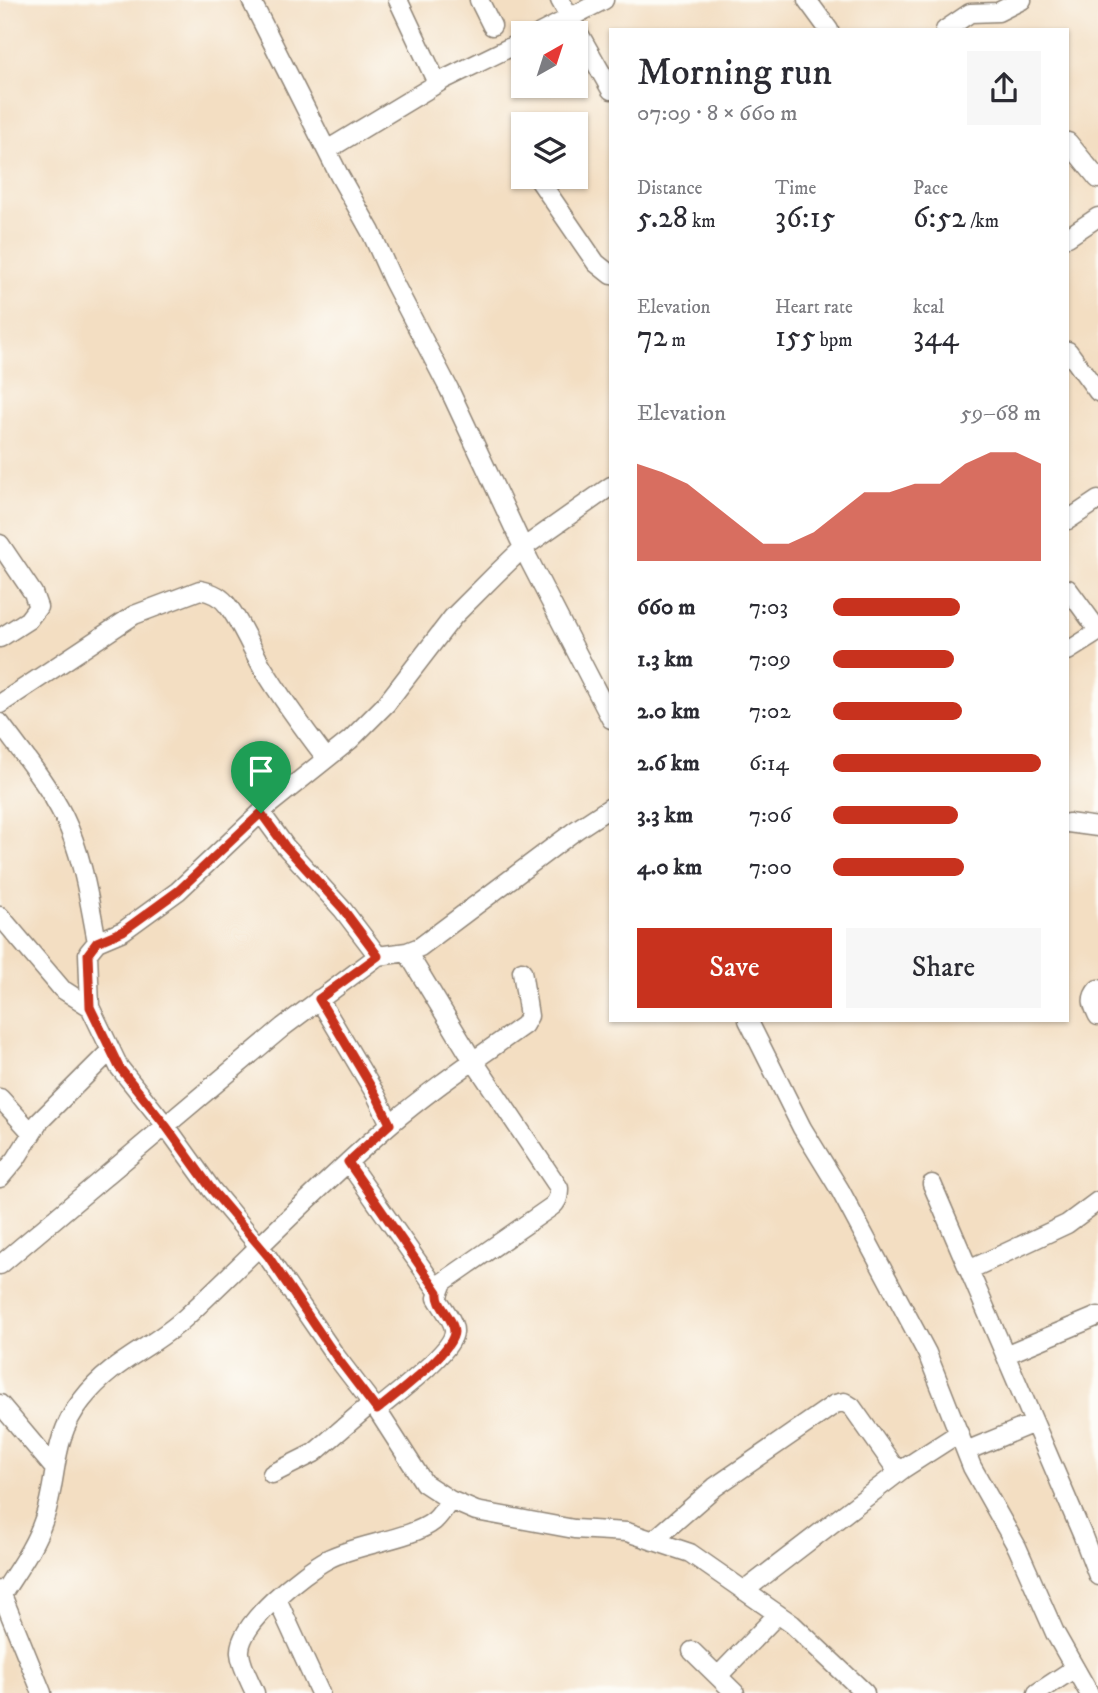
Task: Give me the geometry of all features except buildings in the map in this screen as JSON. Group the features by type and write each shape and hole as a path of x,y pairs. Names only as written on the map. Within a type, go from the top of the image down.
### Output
{"street":[{"path":"251,0 371,232 449,389 523,548 609,715"},
{"path":"398,0 437,83"},
{"path":"479,0 492,26"},
{"path":"560,0 609,87"},
{"path":"566,21 604,0"},
{"path":"807,0 828,28"},
{"path":"948,28 970,13 998,12 1010,3"},
{"path":"327,150 437,83 511,47"},
{"path":"1069,143 1098,178"},
{"path":"545,189 596,262 609,273"},
{"path":"1069,236 1098,217"},
{"path":"1069,352 1098,392"},
{"path":"609,487 523,548 453,617 386,704 350,740 261,813 178,891 123,931 97,942 88,954 90,1007 119,1067 212,1190 258,1245 374,1407 424,1483 450,1500 476,1511 575,1529 628,1532 690,1553 792,1624 865,1693"},
{"path":"1069,519 1098,500"},
{"path":"0,544 33,593 38,607 28,620 0,638"},
{"path":"0,704 134,615 200,590 219,597 229,607 277,689 326,758"},
{"path":"1069,590 1098,631 1069,650"},
{"path":"0,723 44,783 64,817 76,846 86,883 97,942"},
{"path":"0,1265 319,999 378,956 407,953 420,947 609,808"},
{"path":"261,813 285,846 343,909 378,956"},
{"path":"1069,823 1098,827"},
{"path":"0,916 62,989 90,1007"},
{"path":"272,1474 314,1453 441,1355 454,1330 437,1298 443,1282 551,1207 559,1195 559,1188 474,1061 407,953"},
{"path":"42,1693 1,1591 30,1550 45,1517 57,1451 66,1426 80,1401 117,1364 183,1320 258,1245 390,1124 524,1024 529,1016 523,971"},
{"path":"1098,989 1092,1003 1098,1016"},
{"path":"319,999 376,1095 390,1124"},
{"path":"749,1022 802,1128 840,1191 927,1353 972,1467 1017,1547 1055,1633 1089,1693"},
{"path":"0,1178 51,1108 111,1050"},
{"path":"0,1098 31,1132"},
{"path":"348,1162 438,1292"},
{"path":"932,1184 1034,1423 1093,1548 1098,1576"},
{"path":"969,1270 1067,1224 1098,1201"},
{"path":"1005,1355 1098,1316"},
{"path":"653,1541 715,1488 835,1404 844,1402 852,1407 893,1465 903,1469"},
{"path":"0,1404 54,1468"},
{"path":"966,1451 1034,1423"},
{"path":"744,1591 903,1469 958,1433"},
{"path":"255,1693 239,1655 246,1631 257,1617 327,1560 432,1523 450,1500"},
{"path":"277,1599 320,1693"},
{"path":"718,1676 778,1614"},
{"path":"692,1651 735,1693"},
{"path":"1037,1693 1075,1668"}],"route":[{"path":"261,813 285,846 343,909 378,956 319,999 376,1095 390,1124 348,1162 438,1292 437,1298 454,1330 441,1355 377,1410 335,1355 268,1256 212,1190 119,1067 90,1007 88,954 97,942 123,931 178,891 261,813"}]}
